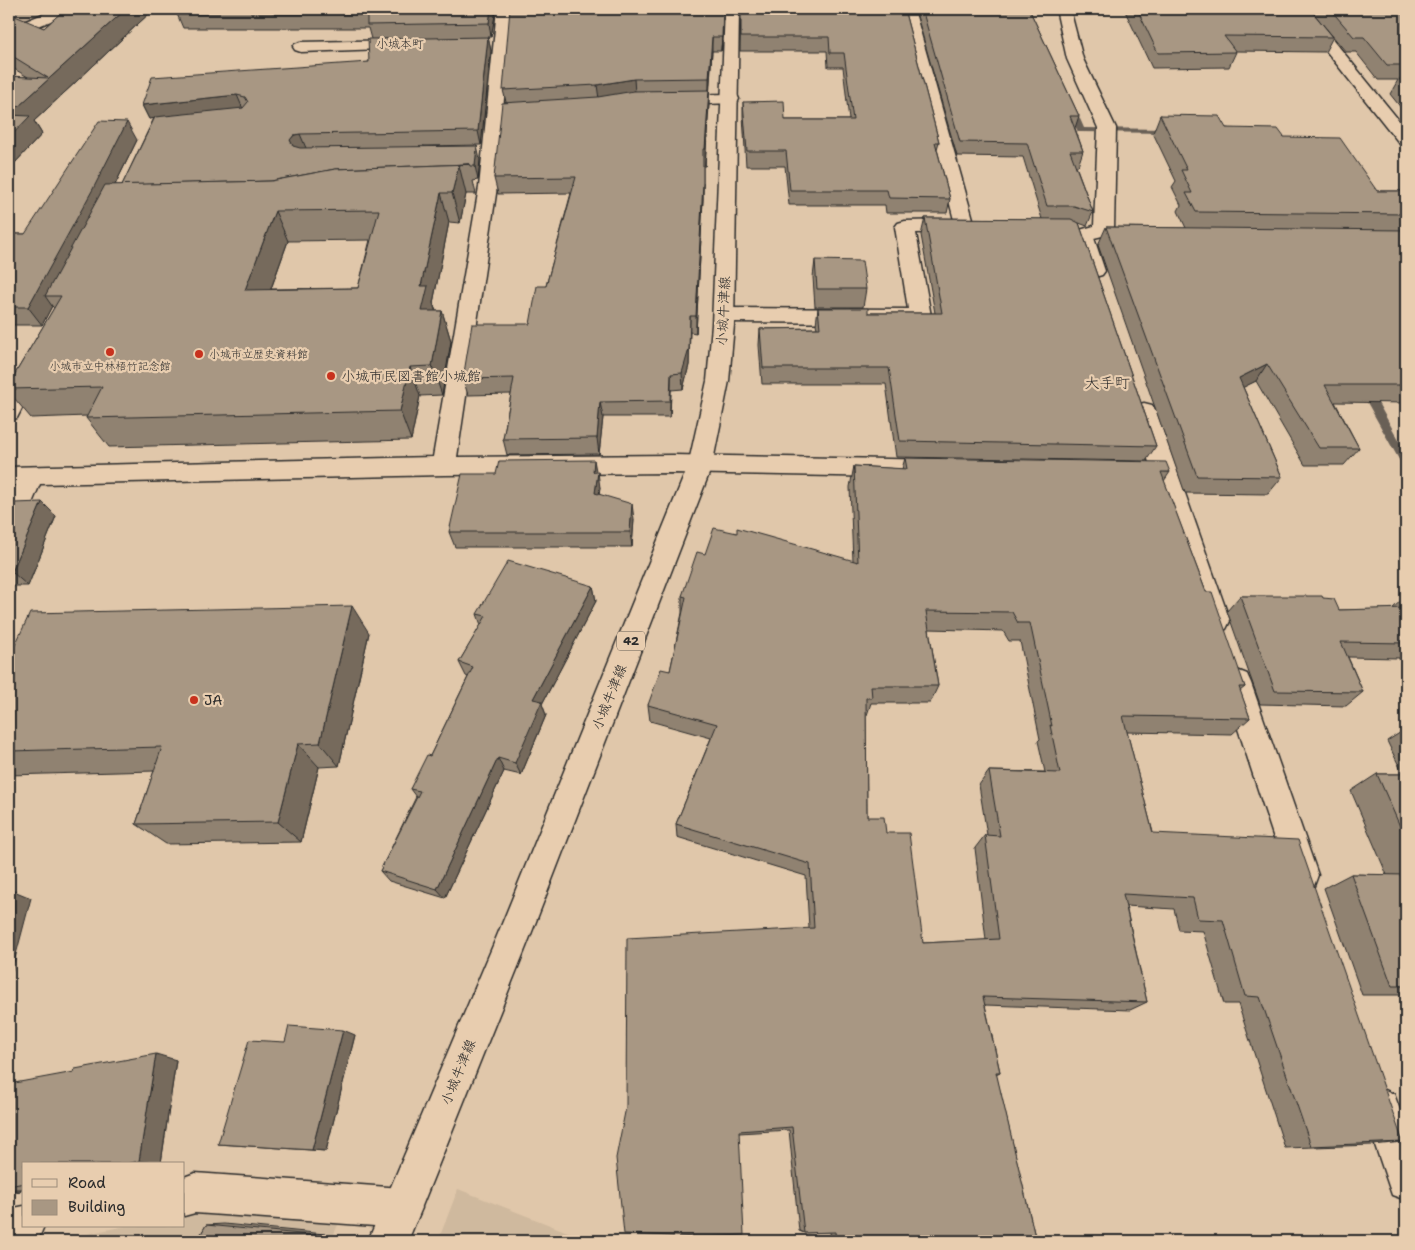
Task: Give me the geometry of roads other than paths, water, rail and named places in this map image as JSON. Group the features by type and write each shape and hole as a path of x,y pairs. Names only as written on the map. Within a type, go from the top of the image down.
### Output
{"street":[{"path":"9,33 68,9"},
{"path":"444,466 488,187 491,152 504,111 491,44 504,9"},
{"name":"小城牛津線","path":"395,1225 518,924 700,466 718,381 724,315 732,9"},
{"path":"724,315 920,316 905,227 974,227 907,9"},
{"path":"1064,9 1075,59 1107,128 1094,232 1102,290"},
{"path":"1300,9 1373,87 1406,140"},
{"path":"301,47 415,45"},
{"path":"654,100 731,99"},
{"path":"471,152 491,152"},
{"path":"9,412 40,353"},
{"path":"1136,390 1155,472 1226,652 1310,898"},
{"path":"9,530 20,476 444,466 966,469"},
{"path":"1374,1087 1406,1181"},
{"path":"185,1196 195,1193 395,1225"},
{"path":"9,1229 22,1226"}],"waterway":[{"path":"1070,105 1081,130 1170,131"},
{"path":"1364,388 1406,462"}],"place":[{"name":"小城市立中林梧竹記念館","path":"110,352"},
{"name":"小城市立歴史資料館","path":"199,354"},
{"name":"小城市民図書館小城館","path":"331,376"},
{"name":"JA","path":"194,700"}],"district":[{"name":"小城本町","path":"400,44"},
{"name":"大手町","path":"1107,383"}]}
